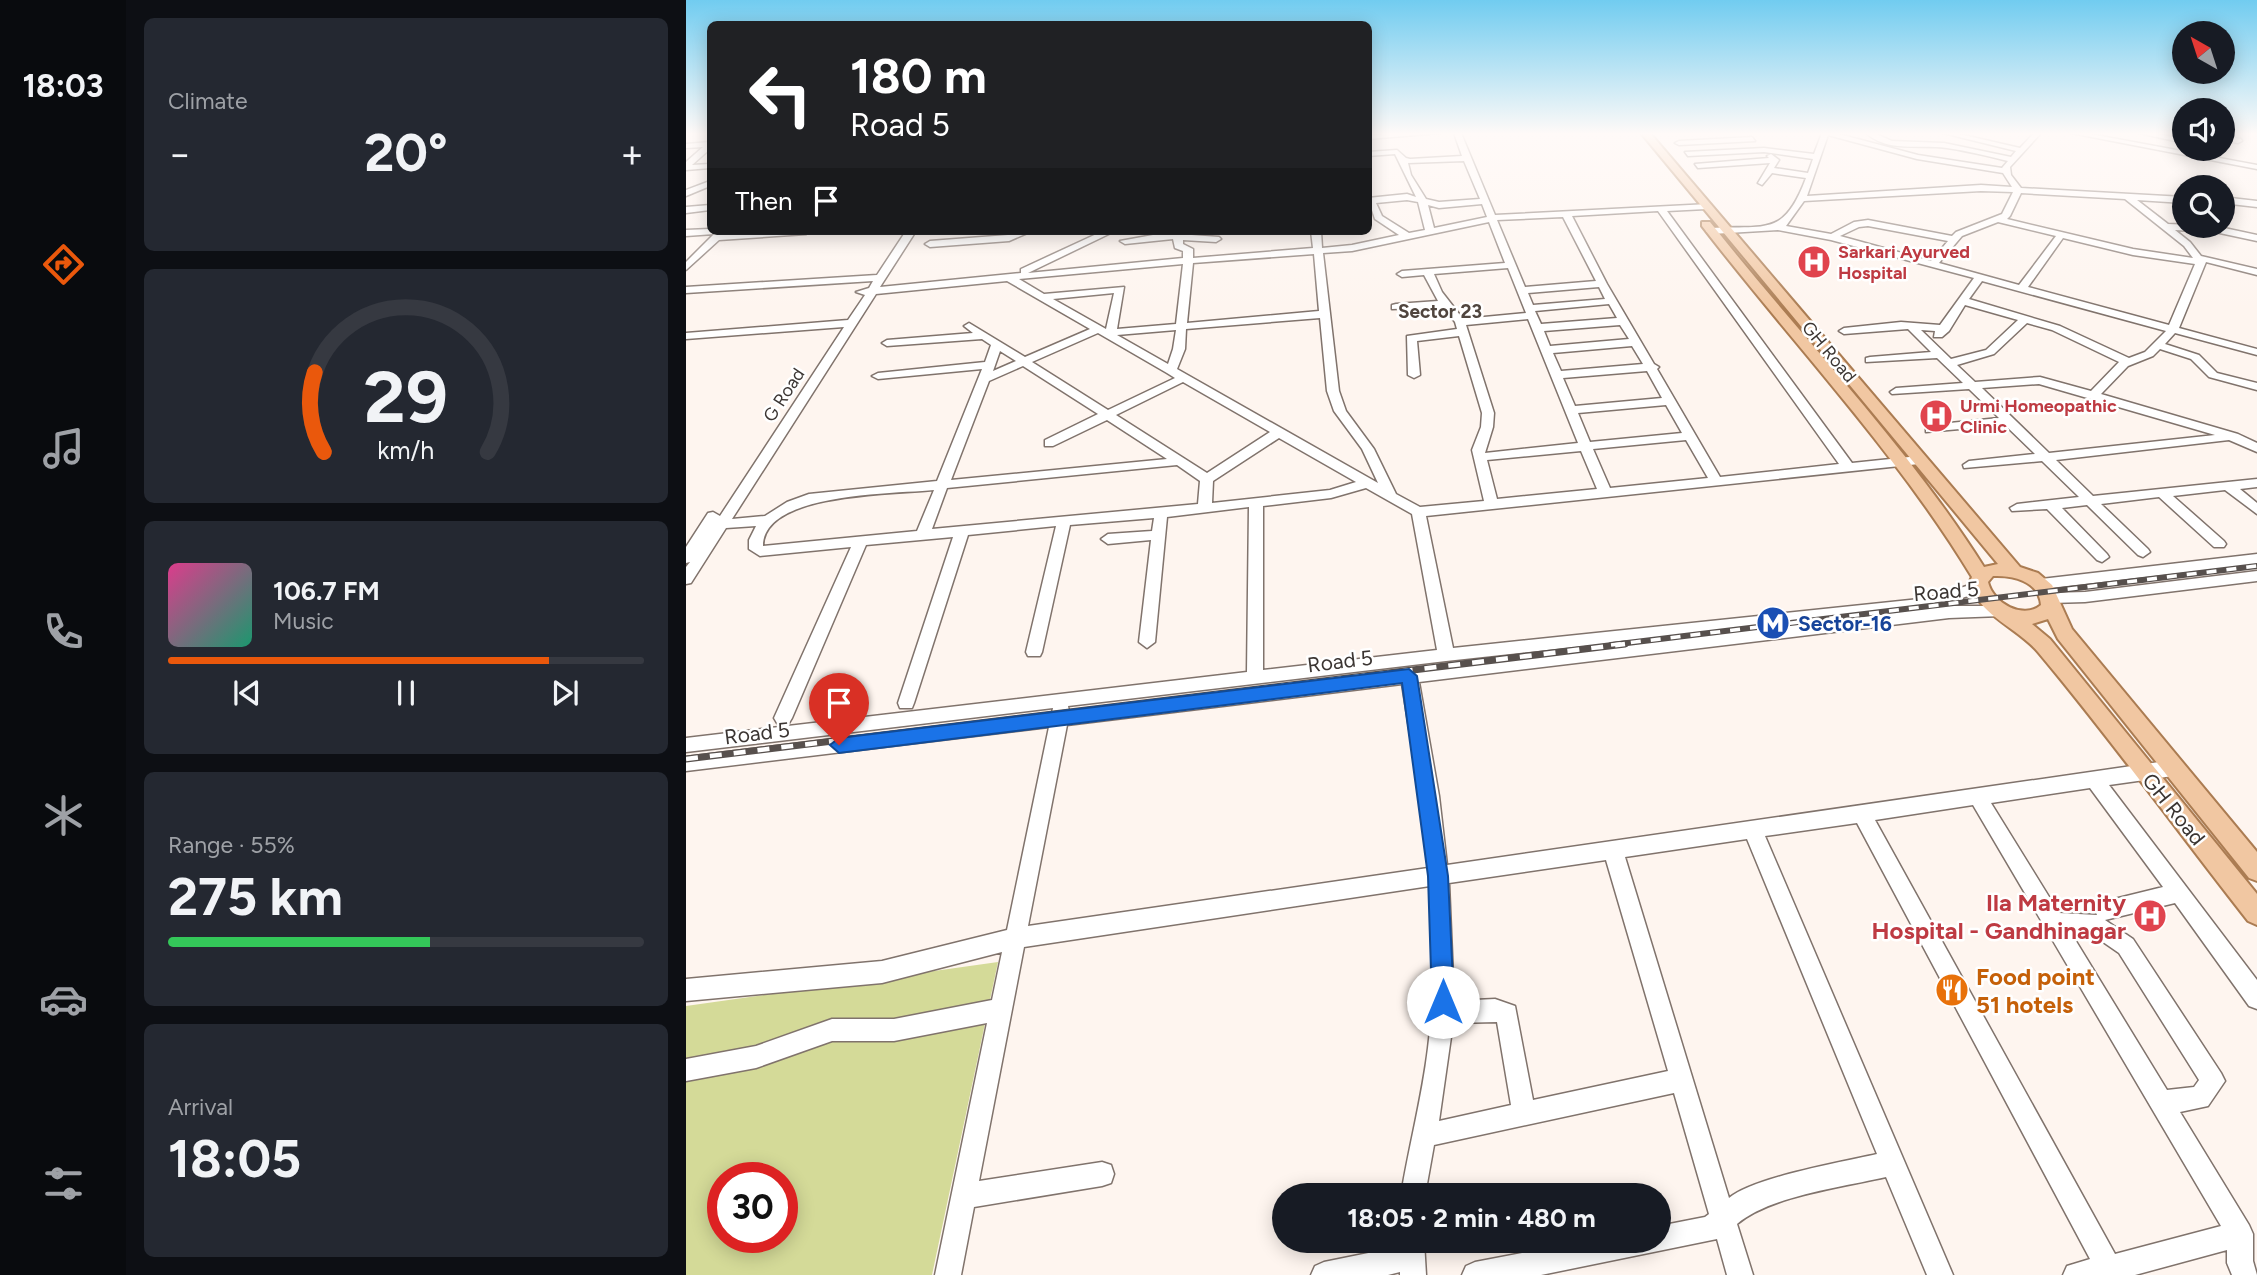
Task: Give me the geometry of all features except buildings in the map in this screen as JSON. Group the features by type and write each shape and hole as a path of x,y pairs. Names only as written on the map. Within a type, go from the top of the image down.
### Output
{"main road":[{"name":"GH Road","path":"1687,192 1728,231 2012,570"},
{"name":"GH Road","path":"1689,192 1711,231 1900,462 1980,581 1986,599 2043,644 2257,913"},
{"path":"1980,581 1994,570 2012,570 2048,596 2039,616 2003,611"},
{"name":"GH Road","path":"2048,596 2065,634 2257,870"}],"street":[{"path":"1418,192 1430,231"},
{"path":"1482,192 1605,493"},
{"path":"1778,227 1791,219 1804,192"},
{"path":"1801,200 1910,192"},
{"path":"2000,220 2008,212 2017,192"},
{"path":"2053,192 2172,200"},
{"path":"1372,200 1407,197 1439,205 1485,201"},
{"path":"2129,198 2167,227 2196,260"},
{"path":"687,201 707,199"},
{"path":"687,201 707,207"},
{"path":"2235,201 2257,204"},
{"path":"1372,204 1378,217 1407,236"},
{"path":"1112,235 1130,253 1188,261 1353,248 1493,218 1699,206"},
{"path":"1660,208 1848,467"},
{"path":"2008,212 2126,239 2196,260"},
{"path":"1566,214 1602,284 1653,367 1716,481"},
{"path":"1933,264 1954,239 1970,228 2000,220 2133,252 2196,260 2257,272"},
{"path":"1832,237 1857,224 1867,223 1954,239"},
{"path":"1711,231 1778,227 1832,237 2257,352"},
{"path":"2167,227 2172,227"},
{"path":"686,233 707,233"},
{"path":"2235,233 2257,239"},
{"path":"686,267 718,235"},
{"name":"G Road","path":"871,285 900,235"},
{"name":"G Road","path":"686,558 871,285 908,235"},
{"path":"930,244 1009,238 1017,235"},
{"path":"1009,278 1102,235"},
{"path":"1317,235 1336,404 1368,449 1391,497"},
{"path":"2022,288 2061,235"},
{"path":"686,290 1009,278 1130,253 1178,236 1216,239"},
{"path":"1177,374 1188,261 1188,249 1178,246 1178,236"},
{"path":"2094,395 2128,362 2149,354 2173,329 2196,260"},
{"path":"1402,274 1511,265"},
{"path":"1428,272 1437,293 1461,327 1489,419 1479,457 1492,505"},
{"path":"1941,354 1935,338 1945,329 1980,277"},
{"path":"1009,278 1418,512 1919,460"},
{"path":"1522,290 1602,284"},
{"path":"1043,297 1120,289 1105,332"},
{"path":"1414,375 1411,338 1531,312 1613,301"},
{"path":"1964,301 2064,331 2128,362"},
{"path":"1396,307 1447,304"},
{"path":"983,379 1105,332 1182,328 1325,314"},
{"path":"1870,360 1990,352 2025,319"},
{"path":"1537,328 1625,321"},
{"path":"686,336 845,323"},
{"name":"G Road","path":"686,579 845,323"},
{"path":"969,326 1207,479"},
{"path":"1844,331 1911,326 1945,329"},
{"path":"1911,326 2143,552"},
{"path":"887,343 984,336"},
{"path":"1546,350 1637,342"},
{"path":"923,534 996,345"},
{"path":"2158,345 2195,357 2213,375 2257,387"},
{"path":"878,376 988,365"},
{"path":"1557,375 1653,367"},
{"path":"1049,443 1177,374"},
{"path":"1896,392 2040,380 2245,442"},
{"path":"1572,410 1671,401"},
{"path":"1930,429 2008,421"},
{"path":"1969,465 2245,442 2257,431"},
{"path":"1207,479 1279,432"},
{"path":"1479,457 1690,436"},
{"path":"1180,461 809,498 786,506 769,520 755,542 756,549 1161,513 1331,494 1367,483"},
{"path":"1205,508 1207,479"},
{"path":"2017,508 2257,483"},
{"path":"2229,486 2257,510"},
{"path":"2162,493 2219,544"},
{"path":"1255,678 1256,502"},
{"path":"2050,504 2102,557"},
{"path":"1418,512 1446,655"},
{"path":"1147,642 1161,513"},
{"path":"722,524 769,520"},
{"path":"1034,652 1064,521"},
{"path":"906,703 962,532"},
{"path":"1108,539 1157,535"},
{"path":"783,718 861,540"},
{"path":"2048,596 2257,559"},
{"path":"2048,596 2085,597 2257,576"},
{"name":"Road 5","path":"686,764 1255,678 1930,603 1980,581"},
{"name":"Road 5","path":"686,746 1409,676 1949,612 2003,611"},
{"path":"1409,676 1438,876 1442,1013 1415,1183"},
{"path":"948,1275 1061,709"},
{"path":"686,990 882,972 1016,938 2173,768"},
{"path":"2095,780 2257,998"},
{"path":"1978,797 2240,1234 2248,1266"},
{"path":"1862,814 2110,1272"},
{"path":"1753,830 1940,1275"},
{"path":"1613,851 1740,1275"},
{"path":"2105,910 2179,893"},
{"path":"2054,923 2093,923 2126,946 2213,1081 2200,1098 2161,1102"},
{"path":"686,1070 756,1057 832,1030 894,1030 1001,1009"},
{"path":"1442,1013 1495,1010 1507,1014 1524,1114"},
{"path":"1423,1136 1681,1080"},
{"path":"1671,1237 1711,1229 1745,1201 1806,1183 1893,1163"},
{"path":"964,1196 1102,1174"},
{"path":"2076,1275 2110,1272 2240,1234"},
{"path":"1475,1275 1588,1253"},
{"path":"1324,1275 1412,1258"}],"green space":[{"path":"998,962 932,1275 686,1275 686,1006"}],"railway":[{"path":"1611,645 2257,566"},
{"path":"686,759 1625,644"}],"place":[{"name":"Sarkari Ayurved Hospital","path":"1814,262"},
{"name":"Urmi Homeopathic Clinic","path":"1936,416"},
{"name":"Sector-16","path":"1773,623"},
{"name":"Ila Maternity Hospital - Gandhinagar","path":"2150,916"},
{"name":"Food point 51 hotels","path":"1952,990"}],"district":[{"name":"Sector 23","path":"1440,311"}],"route":[{"path":"839,745 1409,676 1438,876 1443,1002"}]}
